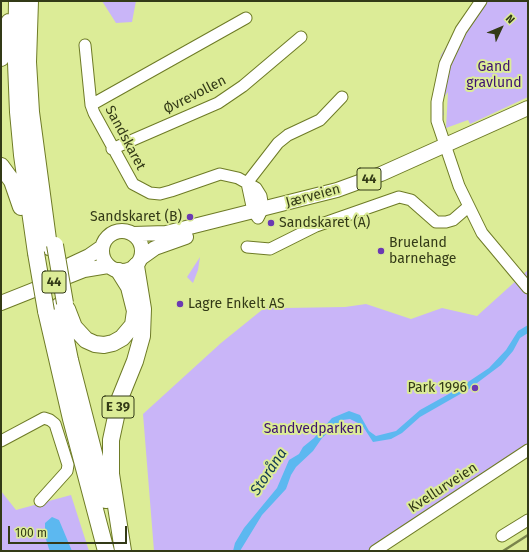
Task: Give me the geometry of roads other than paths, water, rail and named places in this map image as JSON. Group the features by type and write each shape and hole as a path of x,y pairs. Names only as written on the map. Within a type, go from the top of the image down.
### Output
{"highway":[{"path":"1,58 13,1"},
{"name":"E 39","path":"17,1 16,63 18,112 25,178 46,248"},
{"name":"E 39","path":"30,1 28,62 31,112 46,248 57,307 84,416 122,551"},
{"name":"E 39","path":"36,1 35,62 46,248"},
{"name":"E 39","path":"1,166 6,171 17,191 26,238 46,248"},
{"name":"E 39","path":"122,551 111,474 111,440 120,398 135,361 142,336 143,309 139,262"},
{"name":"E 39","path":"57,307 86,340 95,344 104,345 113,343 122,338 133,325 135,311 129,287 114,269"},
{"name":"E 39","path":"57,307 71,419 106,551"}],"main road":[{"name":"Jærveien","path":"447,148 528,108"},
{"name":"Jærveien","path":"133,234 166,233 258,212 309,198 361,182 528,114"},
{"name":"Jærveien","path":"139,262 155,248 169,242 258,212"},
{"name":"44","path":"1,294 70,266 102,247 109,236 115,232 128,232 133,234"},
{"path":"133,234 142,245 139,262"},
{"path":"102,247 102,254 114,269"},
{"name":"44","path":"1,303 84,270 114,269 125,271 139,262"}],"street":[{"path":"481,1 461,30 445,64 437,102 437,121 450,161 468,207 482,233 528,288"},
{"name":"Sandskaret","path":"91,105 246,18"},
{"name":"Øvrevollen","path":"112,149 218,103 243,86 301,37"},
{"name":"Sandskaret","path":"85,45 91,105 112,149 133,184 150,193 160,194 220,174 238,178 256,188 261,196 258,212"},
{"path":"247,183 278,143 288,135 320,120 342,97"},
{"path":"247,247 270,248 316,226 399,197 411,200 436,222 453,220 468,207"},
{"path":"1,442 44,418 55,424 68,464 67,471 40,501"},
{"name":"Kvellurveien","path":"375,551 528,450"},
{"path":"502,536 528,520"}],"water":[{"path":"528,325 528,333 520,338 513,351 501,365 469,389 420,417 402,433 391,439 373,442 362,425 350,419 342,420 322,438 313,451 296,467 291,475 286,489 262,515 240,551 233,551 235,543 244,528 277,488 289,460 299,454 303,447 314,438 332,418 349,411 360,415 369,431 376,436 396,431 420,410 456,390 489,368 506,350 518,331"},
{"path":"52,517 59,520 72,551 50,551 45,536 45,523"}],"railway":[{"path":"503,551 528,535"}],"place":[{"name":"Sandskaret (B)","path":"190,217"},
{"name":"Sandskaret (A)","path":"271,223"},
{"name":"Brueland barnehage","path":"381,251"},
{"name":"Lagre Enkelt AS","path":"180,304"},
{"name":"Park 1996","path":"475,388"}],"park label":[{"name":"Gand gravlund","path":"494,76"},
{"name":"Sandvedparken","path":"313,429"}],"water label":[{"name":"Storåna","path":"269,472"}]}
